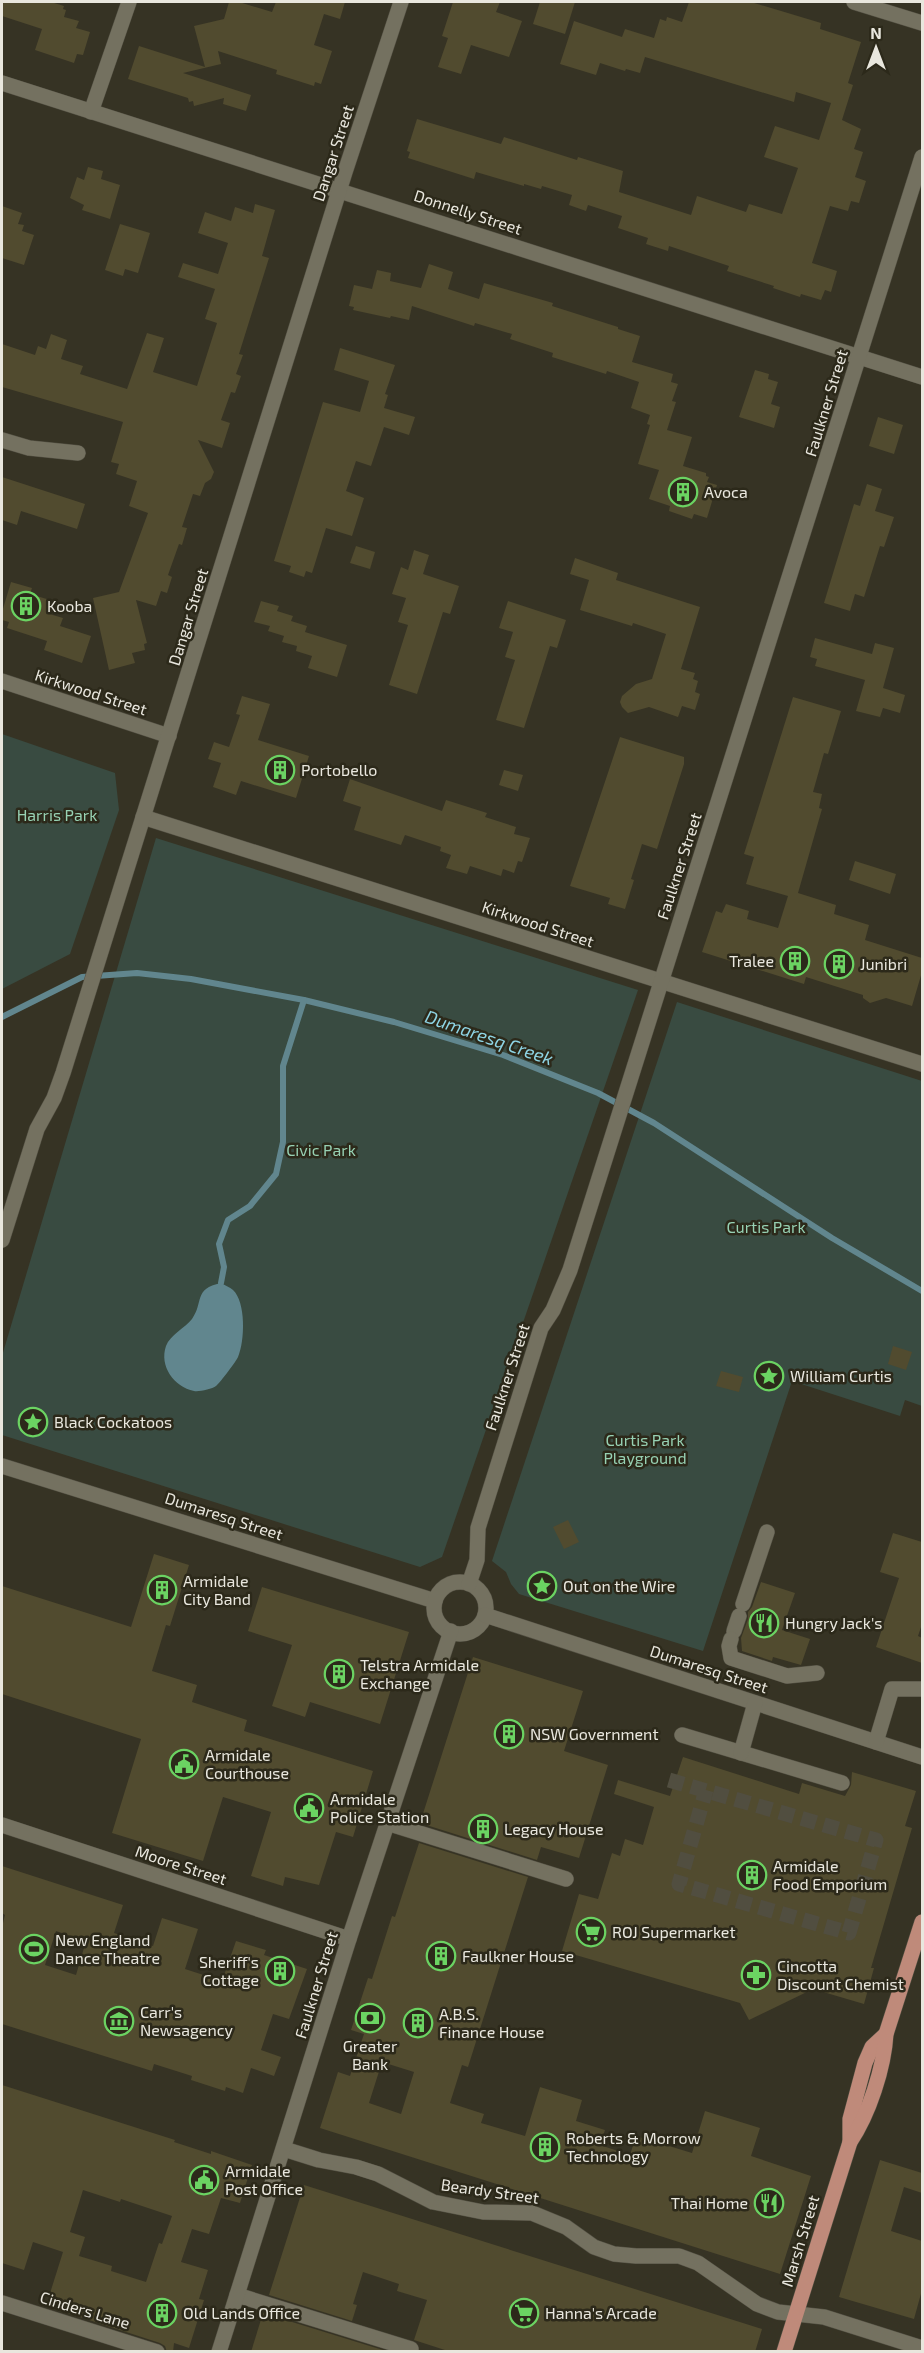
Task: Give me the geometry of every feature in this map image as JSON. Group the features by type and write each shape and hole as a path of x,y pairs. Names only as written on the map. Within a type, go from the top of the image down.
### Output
{"main road":[{"name":"Marsh Street","path":"784,2352 850,2142 862,2124 885,2050 886,2034 922,1922"}],"street":[{"path":"91,112 129,2"},
{"name":"Dangar Street","path":"2,1240 37,1129 54,1098 86,999 401,2"},
{"path":"854,2 922,23"},
{"name":"Donnelly Street","path":"2,83 922,377"},
{"name":"Faulkner Street","path":"470,1584 477,1560 478,1528 537,1339 541,1328 553,1310 570,1270 922,157"},
{"path":"2,440 29,448 78,453"},
{"name":"Kirkwood Street","path":"2,681 169,736"},
{"name":"Kirkwood Street","path":"143,817 922,1064"},
{"name":"Dumaresq Street","path":"2,1466 435,1601"},
{"path":"767,1532 732,1635 729,1646 731,1658 787,1676 817,1673"},
{"path":"459,1582 470,1584 483,1596 486,1605 485,1615 472,1631 462,1634 451,1631 441,1625 436,1618 435,1601 448,1585 459,1582"},
{"name":"Dumaresq Street","path":"485,1615 922,1757"},
{"name":"Faulkner Street","path":"219,2352 349,1939 451,1631"},
{"path":"876,1742 892,1689 922,1689"},
{"path":"741,1753 755,1703"},
{"path":"682,1735 842,1783"},
{"path":"387,1823 566,1879"},
{"name":"Moore Street","path":"2,1825 349,1939"},
{"name":"Beardy Street","path":"284,2149 378,2174 433,2202 483,2212 532,2213 566,2228 594,2247 614,2254 679,2256 698,2263 757,2304 778,2312 824,2317 922,2348"},
{"path":"237,2295 411,2349"},
{"name":"Cinders Lane","path":"2,2303 157,2352"}],"green space":[{"name":"Harris Park","path":"2,734 115,773 119,810 70,954 2,989"},
{"name":"Civic Park","path":"156,838 638,990 442,1557 420,1567 2,1435 2,1356"},
{"name":"Curtis Park","path":"677,1002 922,1081 922,1406 905,1400 900,1416 792,1381 703,1651 519,1594 511,1584 506,1572 492,1561"}],"water":[{"path":"221,1283 233,1290 240,1303 243,1332 240,1350 235,1362 216,1386 194,1391 180,1385 170,1374 164,1354 166,1346 171,1338 192,1319 200,1297 206,1289"}],"building":[{"path":"2,2 51,2 64,6 63,9 66,10 64,17 79,21 76,28 90,32 83,55 77,54 74,63 35,50 42,29 2,16"},
{"path":"229,2 239,2 272,12 276,2 345,2 340,19 324,14 314,45 332,51 321,84 315,82 314,86 276,74 277,70 218,51 221,64 183,73 251,95 246,111 223,104 224,98 194,106 193,101 189,102 188,98 128,79 139,46 205,67 194,26 224,19"},
{"path":"453,2 500,2 496,12 522,21 509,57 471,45 461,74 438,67 448,38 442,36"},
{"path":"540,2 575,2 565,34 533,24"},
{"path":"689,2 751,2 821,23 820,29 861,42 848,83 853,85 842,120 861,129 854,149 863,152 855,177 866,181 859,203 851,201 848,211 830,206 812,263 837,271 831,292 825,290 821,300 801,294 800,297 773,288 774,286 727,271 729,266 669,246 668,251 646,244 648,238 618,228 622,216 588,205 586,211 569,205 572,195 542,186 541,189 524,184 524,186 476,172 474,179 408,158 410,152 407,151 417,119 501,144 504,137 577,160 578,157 623,171 619,192 691,215 697,196 746,212 749,204 782,214 798,168 764,157 775,126 819,140 831,103 796,92 794,102 645,57 640,73 600,63 596,75 560,64 574,21 622,37 625,29 654,38 660,19 666,21 667,17 682,22"},
{"path":"88,167 103,171 101,179 120,185 110,219 82,210 84,205 70,198 77,177 84,180"},
{"path":"255,204 275,210 262,256 269,258 239,354 243,355 236,374 241,376 235,393 231,392 221,420 230,423 222,448 198,440 214,472 211,479 205,483 200,496 193,494 182,527 187,528 182,545 179,544 168,575 172,577 167,593 161,591 156,606 136,600 147,643 144,644 145,650 132,653 135,663 109,670 93,598 119,592 148,513 129,506 137,481 116,474 119,464 111,462 123,422 2,387 2,344 35,355 38,346 46,349 51,334 67,340 61,359 83,366 80,374 127,389 147,333 164,338 153,372 197,386 217,323 205,319 215,289 178,277 183,263 218,274 228,243 198,233 205,212 231,221 235,207 253,213"},
{"path":"2,206 22,213 18,224 24,225 22,231 34,235 24,265 2,258"},
{"path":"120,224 150,233 138,273 125,269 123,276 105,270"},
{"path":"429,264 453,272 448,289 479,299 484,283 553,303 552,306 640,336 632,362 673,374 671,382 678,384 672,401 676,402 667,430 692,437 683,466 706,473 709,477 707,482 717,485 707,518 694,514 692,519 669,511 670,506 649,499 659,470 638,464 650,425 647,424 650,415 631,408 639,382 552,357 553,353 510,339 512,334 475,323 474,326 412,306 409,320 353,310 354,307 349,306 354,285 372,289 377,270 391,273 390,281 421,288"},
{"path":"340,348 395,365 385,394 388,395 384,408 415,417 409,435 384,427 371,466 356,461 346,491 364,498 352,536 326,528 312,573 306,571 304,577 289,572 291,566 274,561 323,402 360,412 369,381 334,370"},
{"path":"755,370 769,374 768,379 778,382 771,404 780,407 774,428 739,417"},
{"path":"878,417 903,425 894,454 869,446"},
{"path":"2,477 85,504 77,529 21,511 17,525 2,520"},
{"path":"867,484 882,489 875,511 894,517 884,547 880,546 864,597 855,594 850,611 824,603 854,504 860,506"},
{"path":"356,546 375,552 370,569 350,563"},
{"path":"414,550 429,555 423,574 459,586 450,614 443,612 417,694 389,685 408,625 398,622 406,598 392,594 401,567 408,570"},
{"path":"575,558 618,573 616,580 700,607 681,669 695,673 693,679 698,681 695,692 700,694 695,710 682,706 678,717 649,707 628,713 622,707 620,702 622,696 636,684 652,679 666,634 580,610 589,580 570,574"},
{"path":"11,582 32,588 30,594 50,600 46,613 63,618 60,626 91,636 82,663 44,650 47,641 7,628 9,622 2,620 2,612"},
{"path":"261,601 279,606 277,611 293,616 291,621 307,626 305,632 347,645 337,677 308,668 312,656 296,651 297,646 282,642 284,636 268,631 270,626 254,622"},
{"path":"508,601 566,620 557,648 550,646 524,728 496,720 515,660 505,657 513,632 499,628"},
{"path":"815,638 872,654 875,643 894,648 883,688 905,695 900,713 883,708 880,717 856,711 865,680 815,666 817,659 810,657"},
{"path":"242,696 270,704 258,740 309,756 296,798 241,781 236,795 213,787 221,763 208,759 214,742 229,747 240,715 236,714"},
{"path":"793,697 841,711 828,754 824,753 813,792 822,794 819,808 822,809 798,893 836,905 834,914 869,925 865,940 922,958 922,972 912,1006 886,998 870,1003 863,998 863,995 806,977 804,984 702,952 716,911 722,913 726,904 749,911 747,919 778,928 788,896 746,884 754,857 744,854"},
{"path":"620,737 684,757 684,764 657,849 642,844 625,909 608,904 610,898 570,886"},
{"path":"504,770 523,775 518,791 499,785"},
{"path":"350,779 442,811 446,800 487,813 485,817 516,827 514,834 530,838 522,862 518,861 514,873 503,869 501,876 470,866 467,874 446,868 451,855 440,851 441,847 405,835 401,845 354,830 361,807 343,801"},
{"path":"855,861 896,874 890,894 849,880"},
{"path":"893,1346 912,1352 906,1370 888,1364"},
{"path":"721,1371 743,1377 739,1392 716,1386"},
{"path":"568,1520 579,1542 564,1549 553,1527"},
{"path":"893,1533 922,1542 922,1624 918,1636 922,1638 922,1663 876,1647 899,1578 880,1572"},
{"path":"154,1554 189,1565 170,1626 166,1625 152,1671 197,1685 192,1702 247,1720 244,1731 373,1771 353,1837 336,1832 319,1885 285,1877 283,1886 251,1876 271,1812 223,1797 203,1861 112,1833 141,1739 2,1694 2,1586 131,1627"},
{"name":"Hungry Jack's","path":"761,1582 795,1593 782,1630 810,1639 801,1665 773,1657 772,1661 742,1651 741,1638 748,1619 748,1612"},
{"name":"Telstra Armidale Exchange","path":"262,1587 409,1632 380,1724 310,1702 305,1717 272,1706 292,1645 248,1631"},
{"path":"473,1657 583,1691 564,1751 608,1765 579,1858 541,1847 537,1860 420,1823"},
{"name":"Armidale Food Emporium","path":"683,1757 799,1794 802,1783 845,1796 851,1785 852,1772 916,1791 905,1826 912,1828 871,1968 874,1968 864,2004 813,1989 749,2020 740,2003 562,1951 579,1894 598,1899 612,1853 620,1856 625,1839 643,1845 654,1807 614,1794 618,1780 670,1796"},
{"path":"419,1843 528,1877 468,2067 462,2065 450,2103 484,2114 481,2123 525,2136 540,2087 582,2100 576,2121 605,2130 600,2145 630,2155 636,2136 692,2153 705,2111 760,2128 751,2156 811,2176 780,2274 320,2128 338,2072 350,2076 364,2034 351,2030 368,1978 372,1979 392,1916 395,1917","holes":["382,2062 414,2072 401,2114 369,2103"]},
{"path":"2,1866 123,1905 114,1933 153,1946 162,1918 198,1929 185,1969 222,1981 236,1941 266,1950 264,1955 307,1969 289,2019 273,2014 261,2050 281,2057 274,2076 251,2068 243,2093 226,2087 225,2091 191,2080 192,2076 154,2064 152,2071 2,2024 2,1927 5,1915 2,1913","holes":["56,1931 86,1941 76,1975 45,1965"]},
{"path":"2,2085 175,2140 174,2142 211,2154 211,2151 252,2165 240,2203 221,2198 209,2234 192,2229 181,2262 208,2270 199,2299 204,2300 189,2348 174,2343 173,2352 167,2352 165,2346 160,2343 46,2306 63,2252 33,2242 24,2270 2,2263","holes":["83,2190 120,2202 121,2199 172,2216 162,2244 159,2243 146,2282 111,2271 112,2266 79,2256 85,2237 70,2232"]},
{"path":"880,2160 922,2173 922,2193 904,2187 891,2231 922,2241 922,2290 914,2319 839,2297"},
{"path":"304,2185 762,2329 755,2352 451,2352 414,2340 427,2300 397,2291 399,2284 363,2272 353,2304 357,2305 352,2321 269,2295"},
{"path":"263,2313 386,2351 386,2352 251,2352"}],"waterway":[{"name":"Dumaresq Creek","path":"2,1017 82,977 137,973 191,979 304,1000 394,1022 503,1055 598,1093 654,1123 832,1238 922,1291"},
{"path":"221,1283 224,1267 219,1244 228,1220 250,1206 276,1174 283,1142 283,1066 304,1000"}],"tunnel":[{"path":"669,1780 876,1840 849,1933 679,1884 706,1790"}],"place":[{"name":"Avoca","path":"683,492"},
{"name":"Kooba","path":"26,606"},
{"name":"Portobello","path":"280,770"},
{"name":"Tralee","path":"795,961"},
{"name":"Junibri","path":"839,964"},
{"name":"William Curtis","path":"769,1376"},
{"name":"Black Cockatoos","path":"33,1422"},
{"name":"Out on the Wire","path":"542,1586"},
{"name":"Armidale City Band","path":"162,1590"},
{"name":"Hungry Jack's","path":"764,1623"},
{"name":"Telstra Armidale Exchange","path":"339,1674"},
{"name":"NSW Government","path":"509,1734"},
{"name":"Armidale Courthouse","path":"184,1764"},
{"name":"Armidale Police Station","path":"309,1808"},
{"name":"Legacy House","path":"483,1829"},
{"name":"Armidale Food Emporium","path":"752,1875"},
{"name":"ROJ Supermarket","path":"591,1932"},
{"name":"New England Dance Theatre","path":"34,1949"},
{"name":"Faulkner House","path":"441,1956"},
{"name":"Sheriff's Cottage","path":"280,1971"},
{"name":"Cincotta Discount Chemist","path":"756,1975"},
{"name":"Greater Bank","path":"370,2018"},
{"name":"Carr's Newsagency","path":"119,2021"},
{"name":"A.B.S. Finance House","path":"418,2023"},
{"name":"Roberts & Morrow Technology","path":"545,2147"},
{"name":"Armidale Post Office","path":"204,2180"},
{"name":"Thai Home","path":"769,2203"},
{"name":"Old Lands Office","path":"162,2313"},
{"name":"Hanna's Arcade","path":"524,2313"}],"park label":[{"name":"Curtis Park Playground","path":"645,1449"}]}
